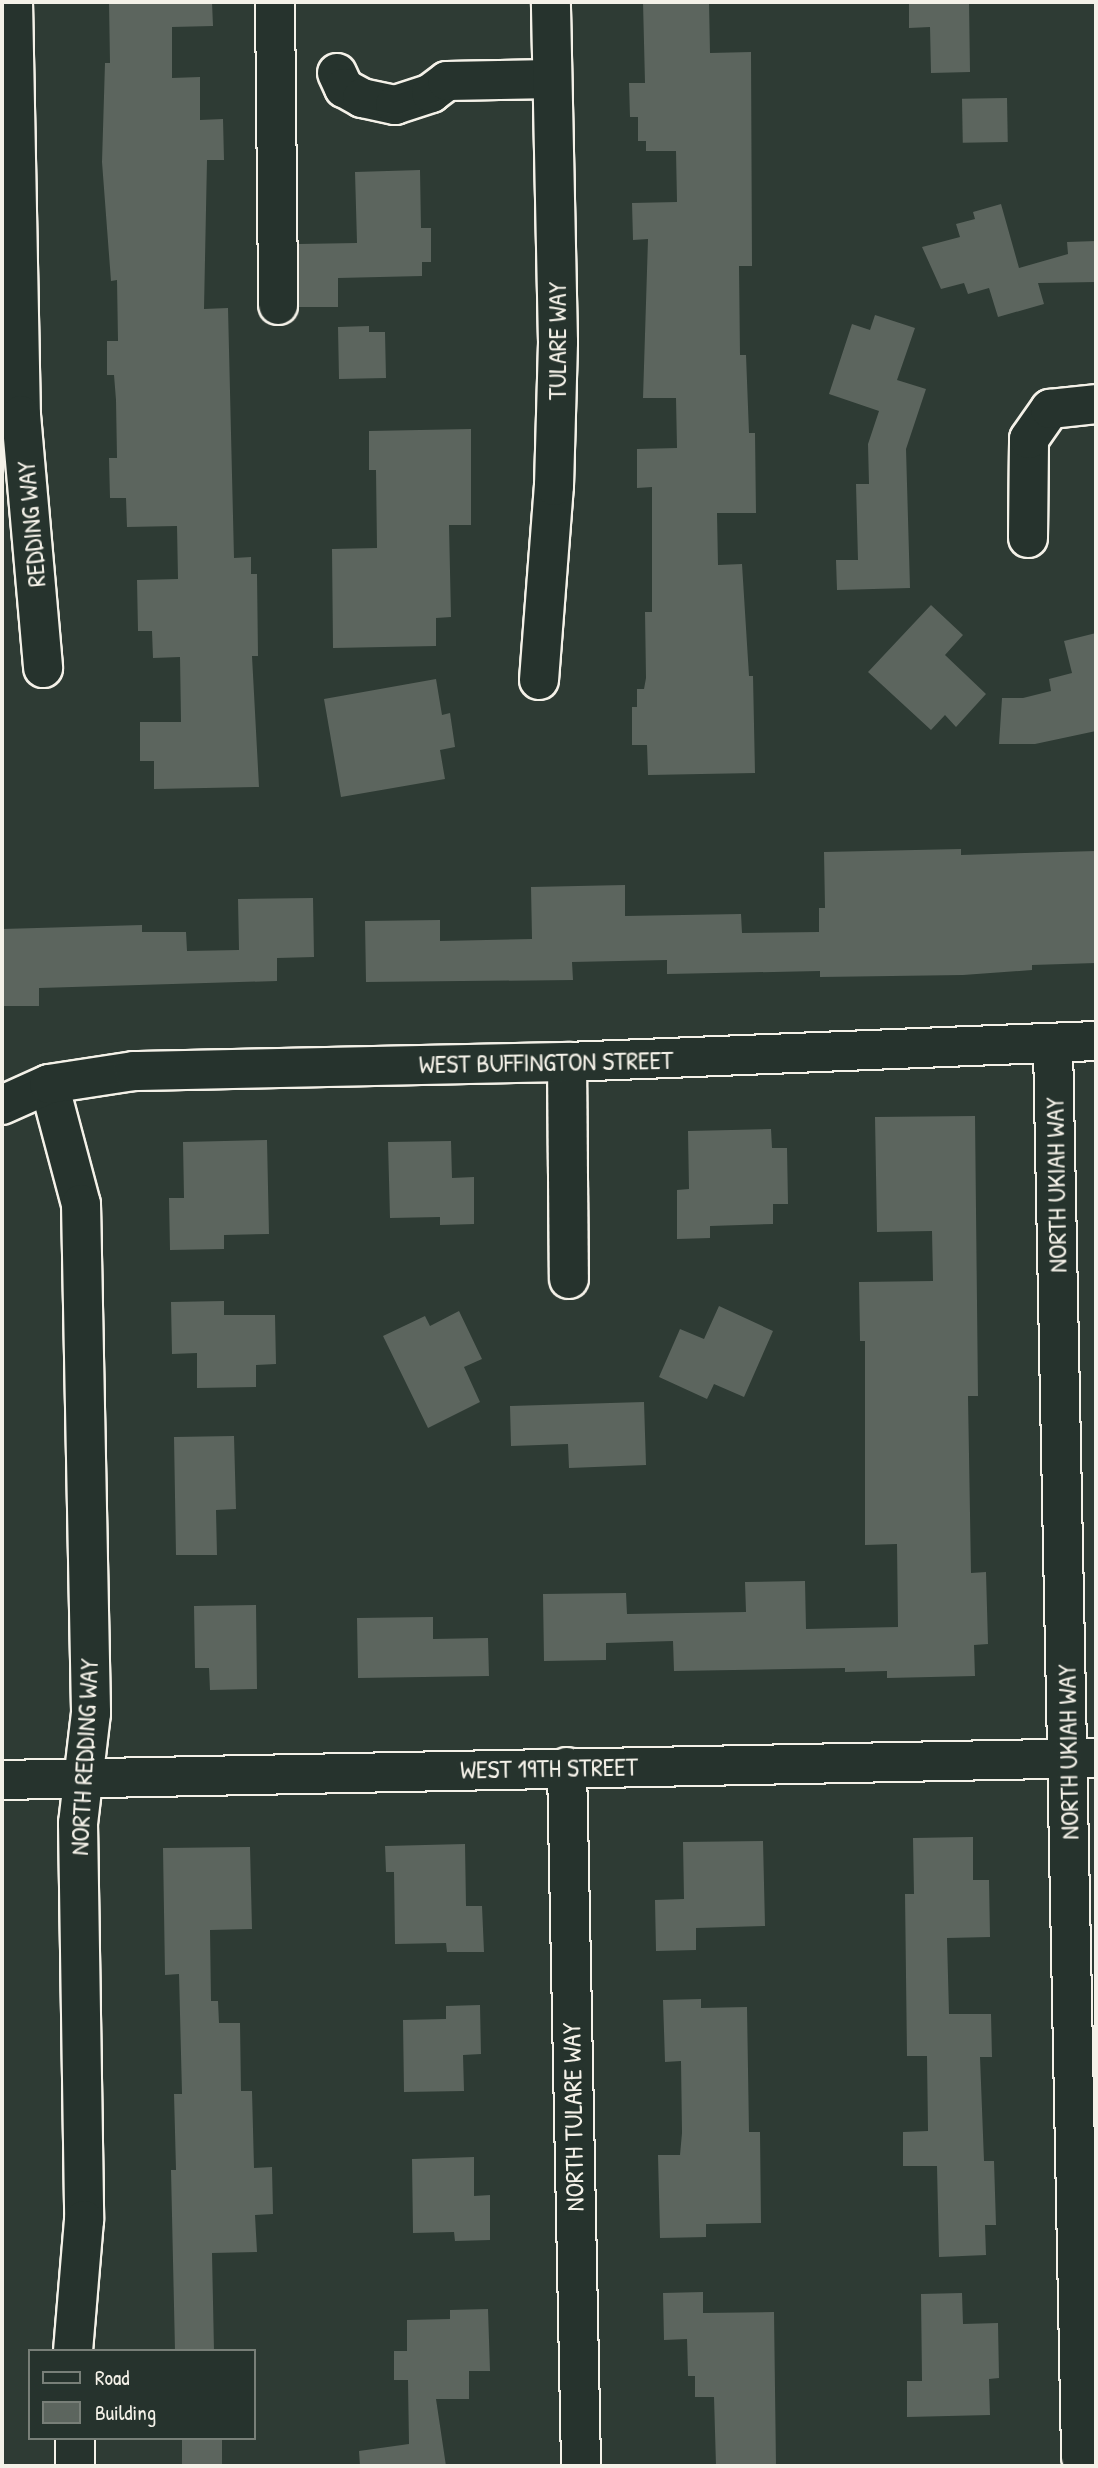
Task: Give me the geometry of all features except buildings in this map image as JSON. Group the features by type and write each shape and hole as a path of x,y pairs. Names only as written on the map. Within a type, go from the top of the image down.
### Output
{"street":[{"name":"REDDING WAY","path":"13,2 21,415 43,668"},
{"path":"275,2 278,305"},
{"name":"TULARE WAY","path":"539,680 554,486 558,342 551,2"},
{"path":"337,74 344,88 362,98 395,105 431,93 447,80 552,79"},
{"path":"1028,538 1029,439 1050,409 1096,404"},
{"name":"WEST BUFFINGTON STREET","path":"2,1105 49,1084 134,1071 568,1062 1053,1046 1096,1041"},
{"name":"NORTH UKIAH WAY","path":"1053,1046 1082,1759 1081,2458"},
{"path":"568,1062 569,1279"},
{"name":"NORTH REDDING WAY","path":"49,1084 81,1204 90,1713 78,1823 83,2220 74,2349"},
{"name":"WEST 19TH STREET","path":"2,1780 1082,1759"},
{"name":"NORTH TULARE WAY","path":"567,1767 580,2466"},
{"path":"75,2440 75,2466"}]}
